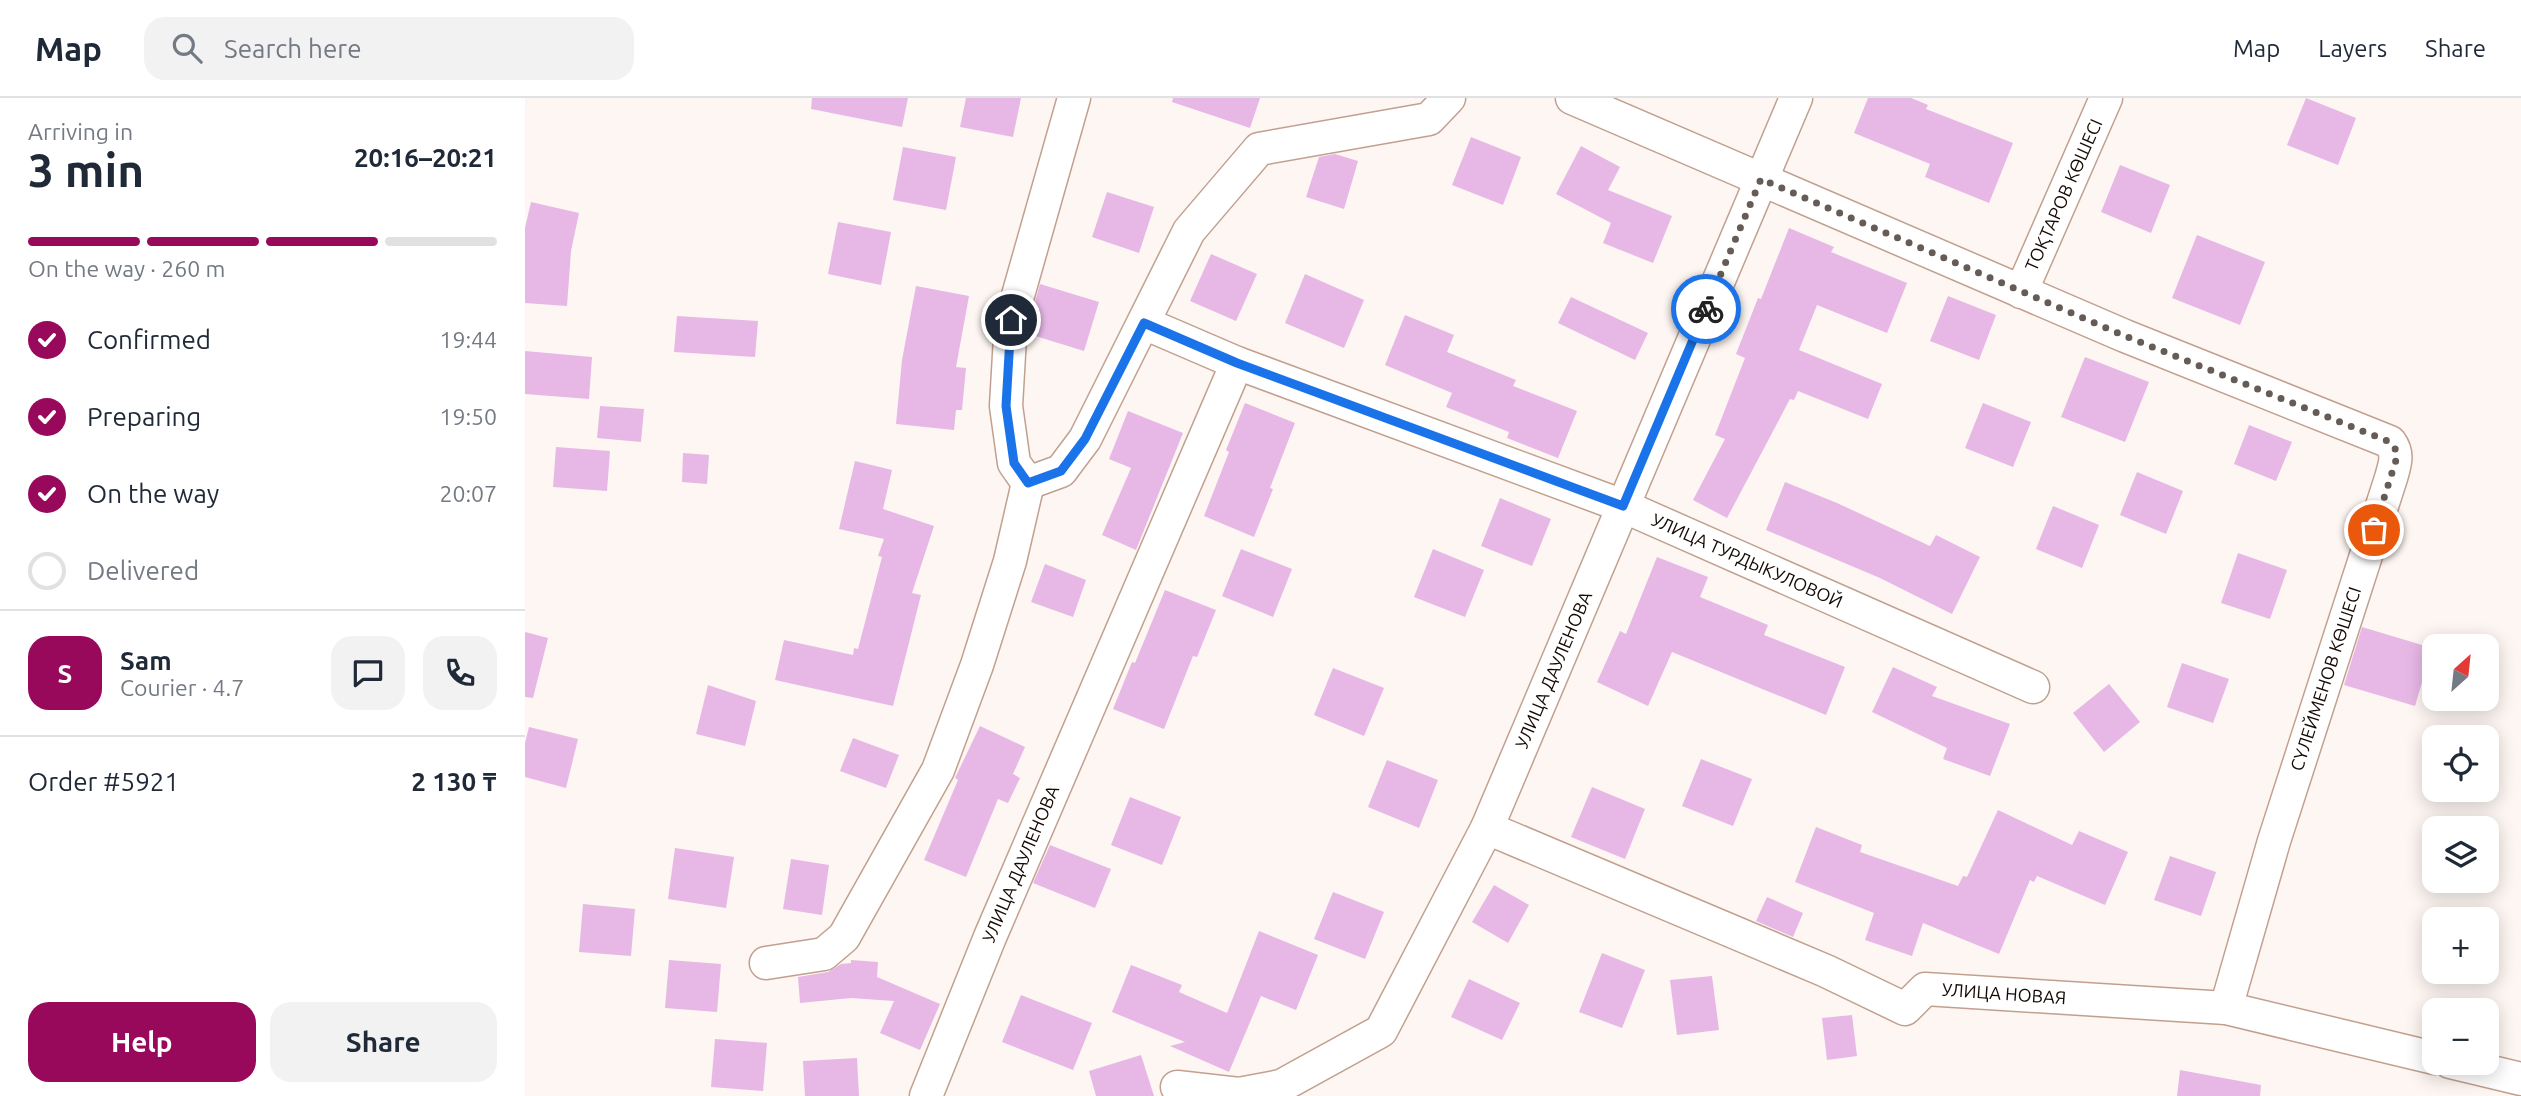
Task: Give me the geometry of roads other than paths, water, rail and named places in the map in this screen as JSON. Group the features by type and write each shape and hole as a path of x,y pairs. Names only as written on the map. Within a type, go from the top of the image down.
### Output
{"street":[{"path":"766,963 824,954 845,937 938,770 977,665 1010,561 1028,483 1014,463 1006,406 1011,320 1074,98"},
{"path":"1028,483 1061,471 1085,439 1189,231 1259,149 1429,119 1450,98"},
{"name":"СҮЛЕЙМЕНОВ КӨШЕСІ","path":"1572,98 2125,336 2390,442 2396,450 2391,478 2274,841 2226,1008"},
{"name":"УЛИЦА ДАУЛЕНОВА","path":"1177,1087 1239,1094 1281,1086 1381,1031 1487,828 1796,98"},
{"name":"ТОҚТАРОВ КӨШЕСІ","path":"2021,292 2106,98"},
{"name":"УЛИЦА ТУРДЫКУЛОВОЙ","path":"1144,323 1237,363 1623,506 2033,687"},
{"name":"УЛИЦА ДАУЛЕНОВА","path":"926,1096 990,937 1237,363"},
{"name":"УЛИЦА НОВАЯ","path":"1487,828 1826,971 1905,1009 1925,989 2226,1008 2422,1055"},
{"path":"2499,1074 2521,1080"}]}
